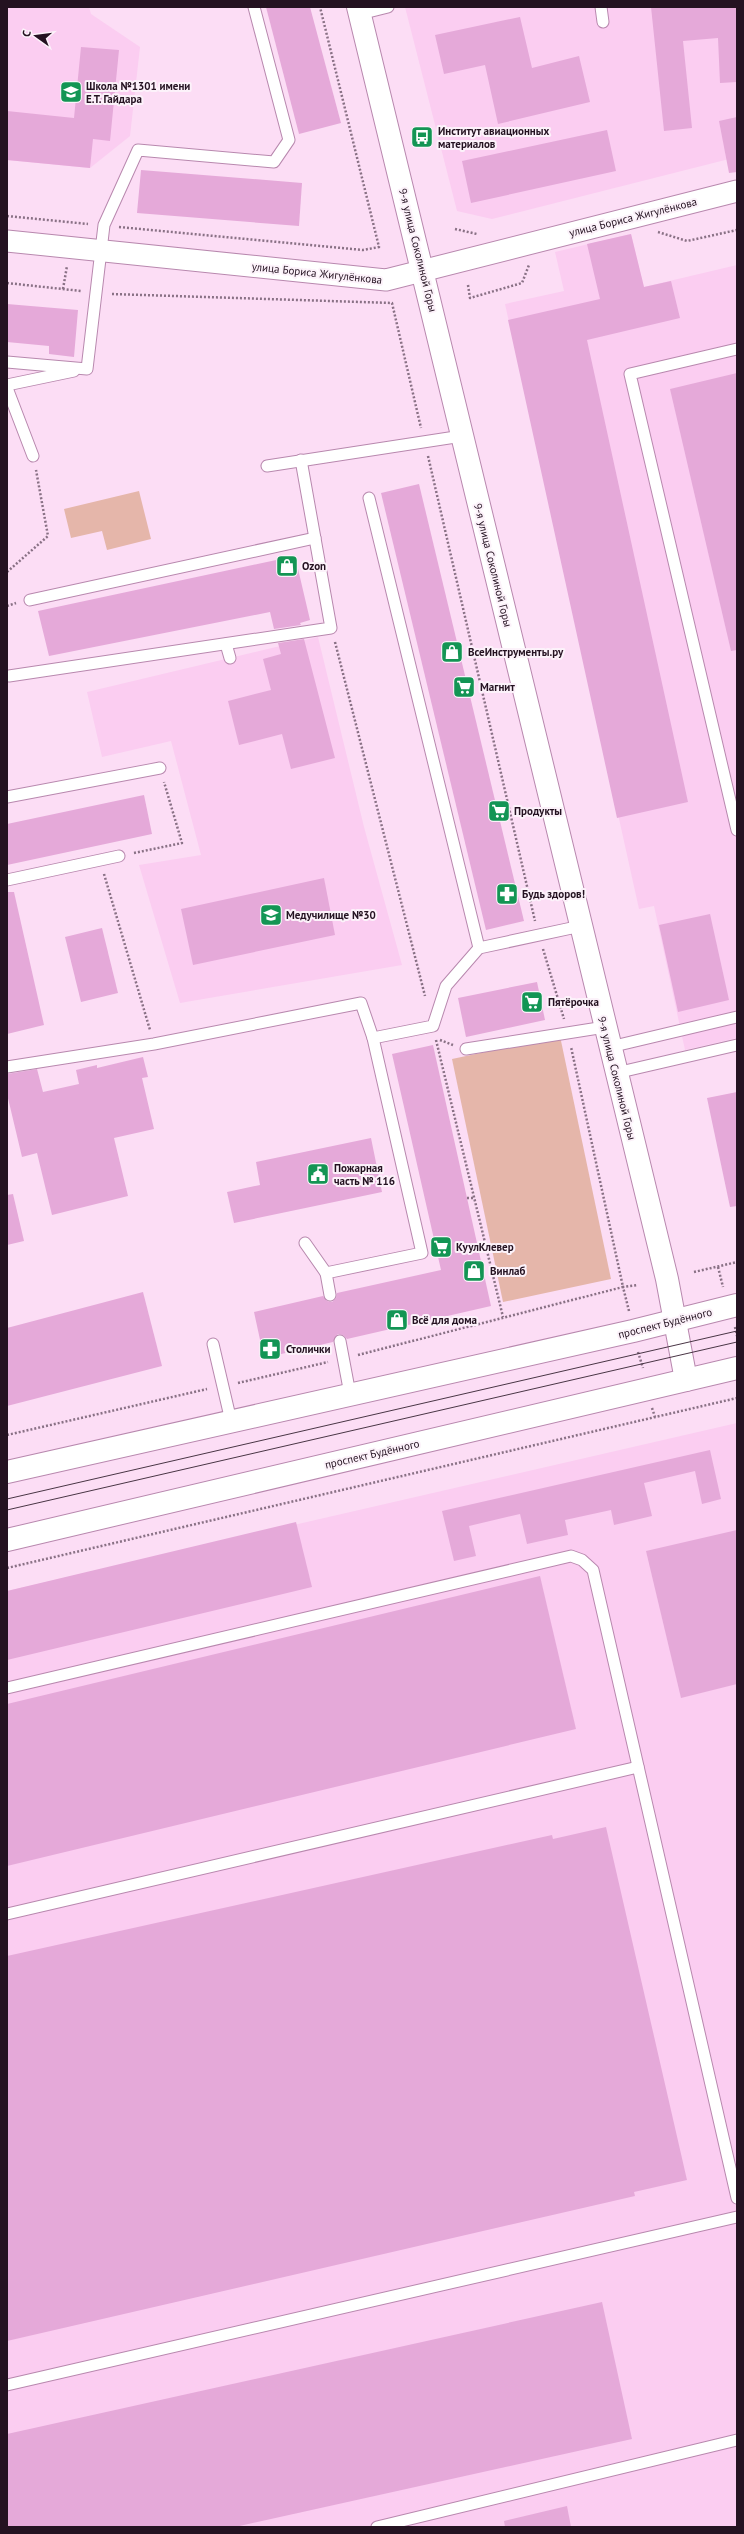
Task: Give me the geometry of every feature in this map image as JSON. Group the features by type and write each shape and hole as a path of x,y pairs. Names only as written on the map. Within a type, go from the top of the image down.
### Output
{"main road":[{"name":"9-я улица Соколиной Горы","path":"359,10 607,1037 667,1279 686,1380"},
{"name":"проспект Будённого","path":"7,1472 675,1321 735,1314"},
{"name":"проспект Будённого","path":"7,1540 737,1368"}],"street":[{"name":"улица Бориса Жигулёнкова","path":"7,241 386,280 737,191"}],"lane":[{"path":"87,369 104,225 138,150 274,162 289,140 254,7"},
{"path":"359,10 388,7"},
{"path":"601,7 603,22"},
{"path":"737,349 630,374 737,830"},
{"path":"7,362 87,369"},
{"path":"7,385 87,369"},
{"path":"7,388 33,456"},
{"path":"267,466 462,436"},
{"path":"8,674 331,628 301,460"},
{"path":"369,498 479,948"},
{"path":"30,600 315,538"},
{"path":"226,644 230,658"},
{"path":"7,796 160,768"},
{"path":"7,880 119,856"},
{"path":"373,1038 433,1026 446,986 479,948 581,926"},
{"path":"7,1067 154,1044 360,1003 373,1038 422,1253 326,1273"},
{"path":"466,1049 607,1037 737,1017"},
{"path":"616,1073 737,1046"},
{"path":"305,1243 326,1273 330,1295"},
{"path":"340,1341 350,1394"},
{"path":"213,1344 231,1422"},
{"path":"7,1688 571,1556 582,1560 593,1570 734,2174 737,2198"},
{"path":"7,1914 638,1767"},
{"path":"7,2385 737,2217"},
{"path":"377,2527 737,2440"}],"path":[{"path":"7,216 363,250 378,247 320,7"},
{"path":"657,232 687,241 737,230"},
{"path":"468,285 470,298 522,283 530,261"},
{"path":"7,572 48,536 33,456"},
{"path":"331,628 433,1026 473,1198 503,1317"},
{"path":"119,856 182,844 160,768"},
{"path":"99,860 154,1044"},
{"path":"467,1198 473,1198"},
{"path":"694,1272 737,1262"},
{"path":"718,1267 723,1286"},
{"path":"7,1435 343,1358 623,1287 638,1285"},
{"path":"623,1287 629,1312"},
{"path":"735,1314 737,1336"},
{"path":"637,1347 644,1372"},
{"path":"7,1568 737,1398"}],"shaded area":[{"name":"Школа №1301 имени Е.Т. Гайдара","path":"7,7 89,7 91,14 140,47 130,136 90,168 7,160"},
{"path":"405,7 737,7 737,157 492,219 457,211"},
{"path":"631,234 644,287 737,265 737,1038 685,1050 654,906 639,909 505,304 564,291 555,252"},
{"path":"139,491 151,539 107,550 102,531 71,538 64,509"},
{"path":"318,637 364,827 402,965 180,1003 139,865 201,855 171,741 102,757 87,692"},
{"path":"560,1036 611,1279 503,1302 452,1059"},
{"path":"737,1423 737,2527 7,2527 7,1591"}],"building":[{"path":"266,7 310,7 341,123 299,134"},
{"path":"651,7 737,7 737,82 720,83 718,38 683,41 692,128 664,131"},
{"path":"520,17 532,68 579,56 590,102 498,124 485,65 444,74 435,35"},
{"path":"81,47 119,50 110,141 93,139 90,168 7,160 7,111 74,118"},
{"path":"737,117 737,172 729,173 719,121"},
{"path":"607,130 616,171 471,203 462,161"},
{"path":"141,170 302,183 299,226 137,213"},
{"path":"631,234 644,287 671,281 680,318 587,340 688,802 617,818 508,320 600,299 587,244"},
{"path":"7,304 78,310 74,357 49,354 49,346 7,342"},
{"path":"737,373 737,650 731,651 670,389"},
{"path":"419,484 524,921 486,930 381,493"},
{"path":"295,556 310,620 300,623 301,625 274,629 270,612 49,656 38,611"},
{"path":"304,639 335,758 291,769 282,734 239,745 228,701 271,690 263,659 281,654 278,643"},
{"path":"144,795 152,834 7,865 7,824"},
{"path":"324,878 335,935 193,965 181,909"},
{"path":"7,892 14,892 44,1025 7,1034"},
{"path":"710,914 729,1000 678,1012 659,925"},
{"path":"102,928 118,993 81,1002 65,937"},
{"path":"537,982 545,1020 466,1037 458,998"},
{"path":"433,1045 491,1306 347,1339 343,1335 338,1334 333,1342 264,1358 254,1312 323,1296 327,1301 332,1302 336,1298 337,1293 441,1270 392,1054"},
{"path":"143,1057 148,1077 142,1078 154,1129 114,1138 128,1196 52,1215 37,1153 22,1157 7,1094 7,1074 37,1069 43,1092 79,1084 76,1070 97,1065 97,1068"},
{"path":"737,1092 737,1206 730,1207 707,1098"},
{"name":"Пожарная часть № 116","path":"371,1138 382,1192 234,1223 227,1192 260,1185 256,1162"},
{"path":"13,1194 24,1241 7,1245 7,1195"},
{"path":"143,1292 162,1366 7,1406 7,1328"},
{"path":"710,1450 721,1499 702,1504 695,1471 644,1483 652,1516 614,1525 611,1510 565,1520 568,1535 527,1544 520,1514 469,1526 476,1556 454,1561 442,1511"},
{"path":"296,1522 312,1587 7,1660 7,1591"},
{"path":"737,1530 737,1684 681,1698 646,1551"},
{"path":"540,1576 576,1729 7,1866 7,1704"},
{"path":"606,1827 687,2180 634,2192 635,2196 7,2341 7,1956 552,1835 553,1839"},
{"path":"602,2302 632,2439 235,2527 7,2527 7,2434"},
{"path":"567,2506 571,2527 505,2527 504,2521"}],"tram line":[{"path":"7,1499 737,1331"},
{"path":"7,1510 737,1342"}],"place":[{"name":"Школа №1301 имени Е.Т. Гайдара","path":"71,92"},
{"name":"Институт авиационных материалов","path":"422,137"},
{"name":"Ozon","path":"287,566"},
{"name":"ВсеИнструменты.ру","path":"452,652"},
{"name":"Магнит","path":"464,687"},
{"name":"Продукты","path":"499,811"},
{"name":"Будь здоров!","path":"507,894"},
{"name":"Медучилище №30","path":"271,915"},
{"name":"Пятёрочка","path":"532,1002"},
{"name":"Пожарная часть № 116","path":"318,1174"},
{"name":"КуулКлевер","path":"441,1247"},
{"name":"Винлаб","path":"474,1271"},
{"name":"Всё для дома","path":"397,1320"},
{"name":"Столички","path":"270,1349"}]}
